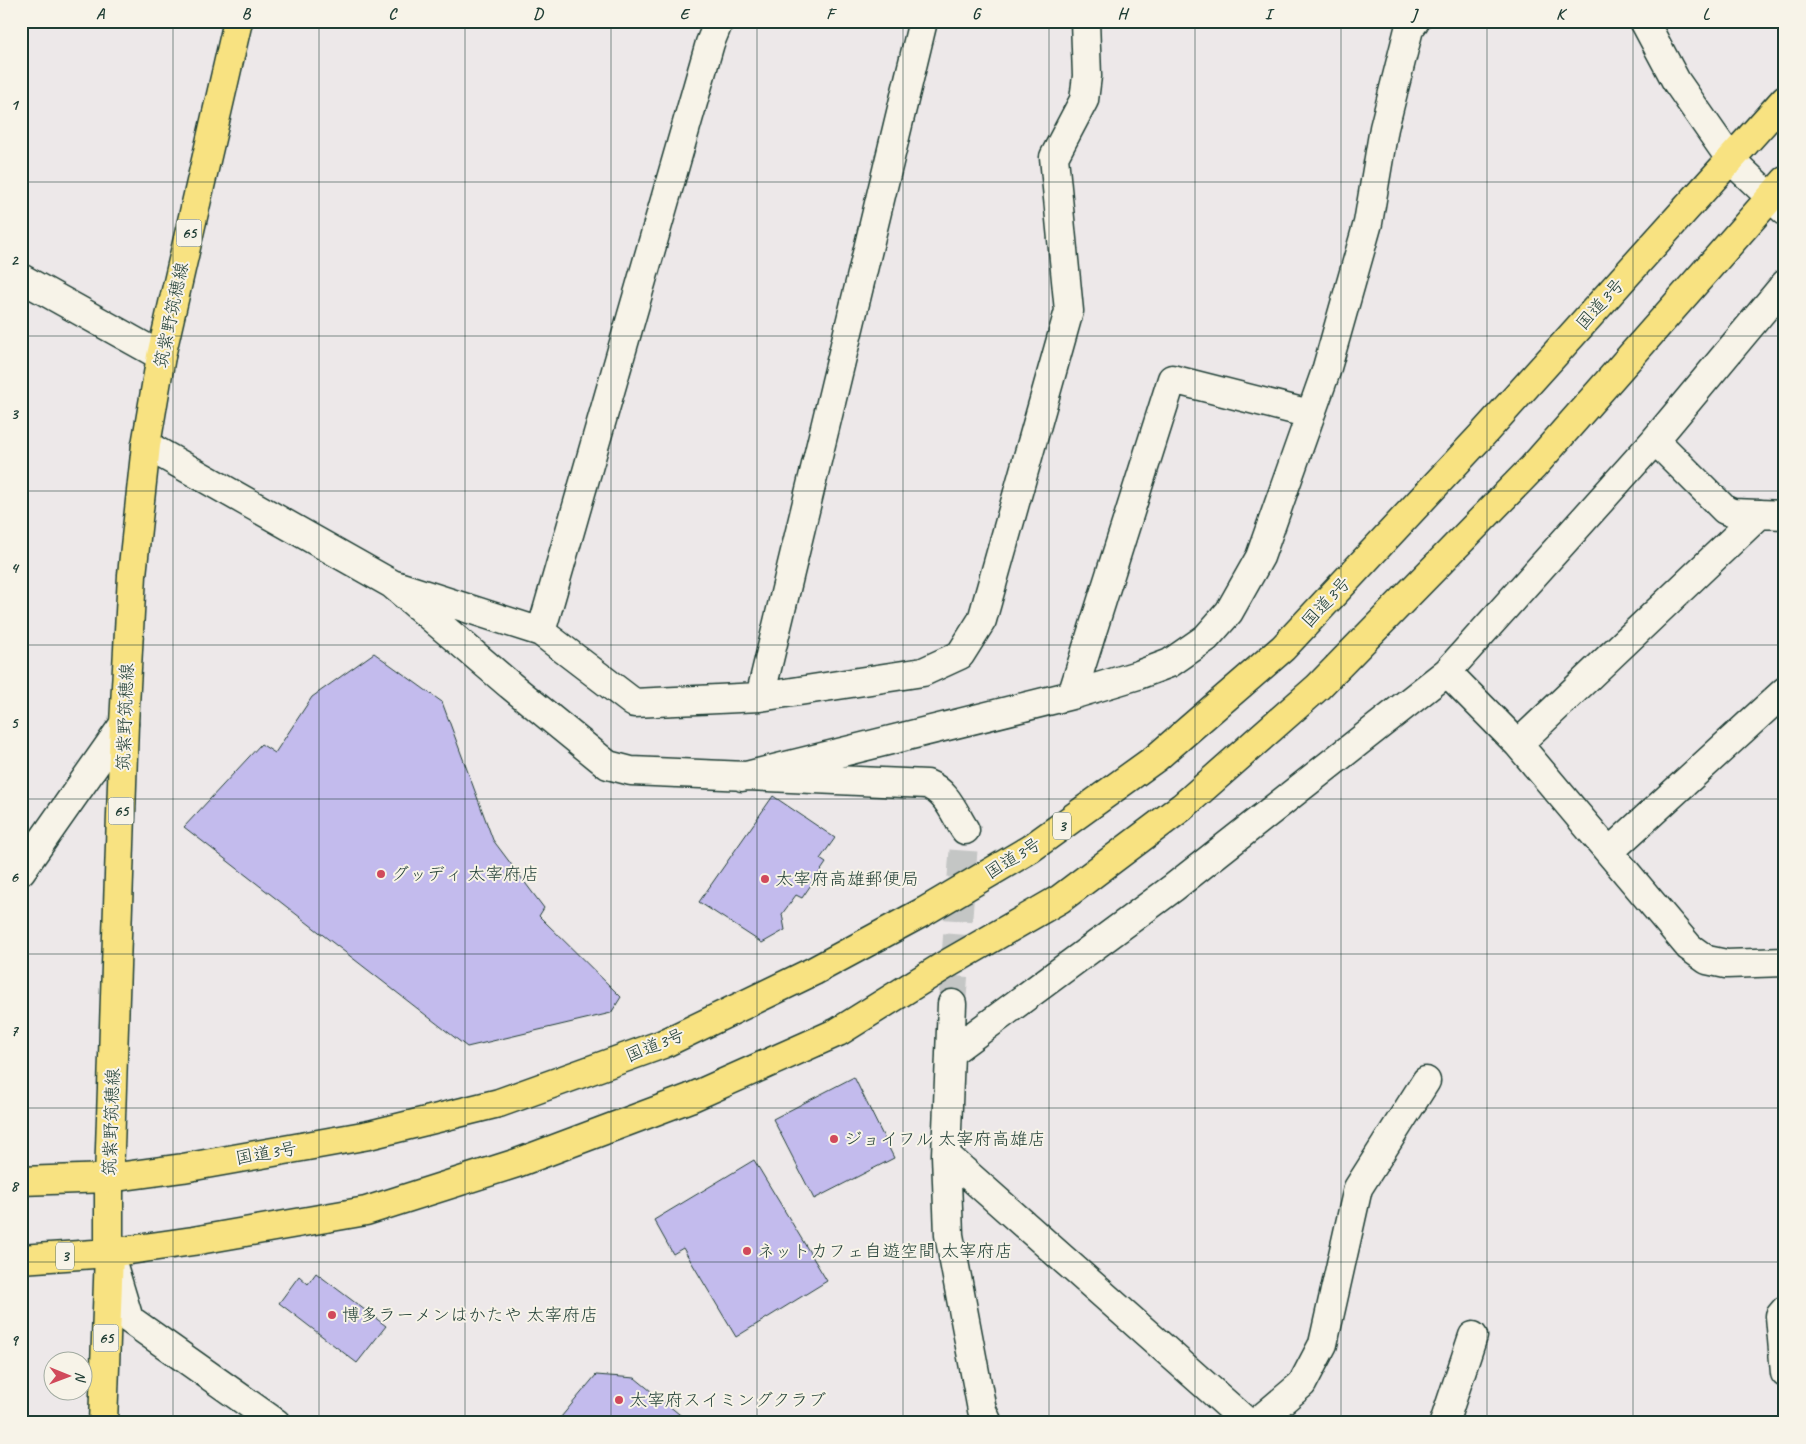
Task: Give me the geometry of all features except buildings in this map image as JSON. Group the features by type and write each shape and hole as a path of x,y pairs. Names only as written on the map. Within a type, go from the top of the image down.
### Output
{"main road":[{"name":"筑紫野筑穂線","path":"103,1423 124,724 132,575 146,445 161,356 238,21"},
{"name":"国道3号","path":"21,1181 109,1178 183,1168 369,1135 499,1103 672,1039 814,971 925,911 1030,849 1156,758 1283,648 1483,434 1785,99"},
{"name":"3","path":"21,1259 109,1252 193,1241 366,1211 517,1163 690,1098 838,1032 946,964 1060,899 1182,807 1318,687 1533,467 1780,196"}],"street":[{"path":"541,632 710,43 720,21"},
{"path":"760,697 923,21"},
{"path":"392,584 541,632 634,703 760,697 923,672 960,655 982,620 1069,311 1054,157 1084,100 1087,76 1085,21"},
{"path":"742,777 1072,695 1138,676 1170,663 1206,638 1229,612 1260,557 1326,371 1368,223 1384,128 1409,29 1415,21"},
{"path":"1644,21 1676,81 1731,160 1780,196"},
{"path":"21,278 161,356"},
{"path":"950,1053 1173,888 1448,672 1655,440 1785,284"},
{"path":"1072,695 1172,379 1310,414"},
{"path":"1655,440 1719,506 1733,513 1772,514"},
{"path":"146,445 392,584 510,685 608,765 631,771 927,784 943,794 964,830"},
{"path":"1518,744 1772,514"},
{"path":"1448,672 1518,744 1689,947 1707,960 1726,964 1785,962"},
{"path":"1609,852 1785,691"},
{"path":"21,870 124,724"},
{"path":"952,1004 946,1155 948,1235 983,1418"},
{"path":"1256,1423 1302,1384 1323,1344 1358,1188 1426,1081"},
{"path":"946,1155 1248,1423"},
{"path":"109,1252 129,1320 276,1423"},
{"path":"1785,1310 1780,1316 1785,1373"},
{"path":"1444,1423 1473,1336"}],"tunnel":[{"path":"952,1004 965,830"}],"place":[{"name":"グッディ 太宰府店","path":"381,874"},
{"name":"太宰府高雄郵便局","path":"765,879"},
{"name":"ジョイフル 太宰府高雄店","path":"834,1139"},
{"name":"ネットカフェ自遊空間 太宰府店","path":"747,1251"},
{"name":"博多ラーメンはかたや 太宰府店","path":"332,1315"},
{"name":"太宰府スイミングクラブ","path":"619,1400"}]}
